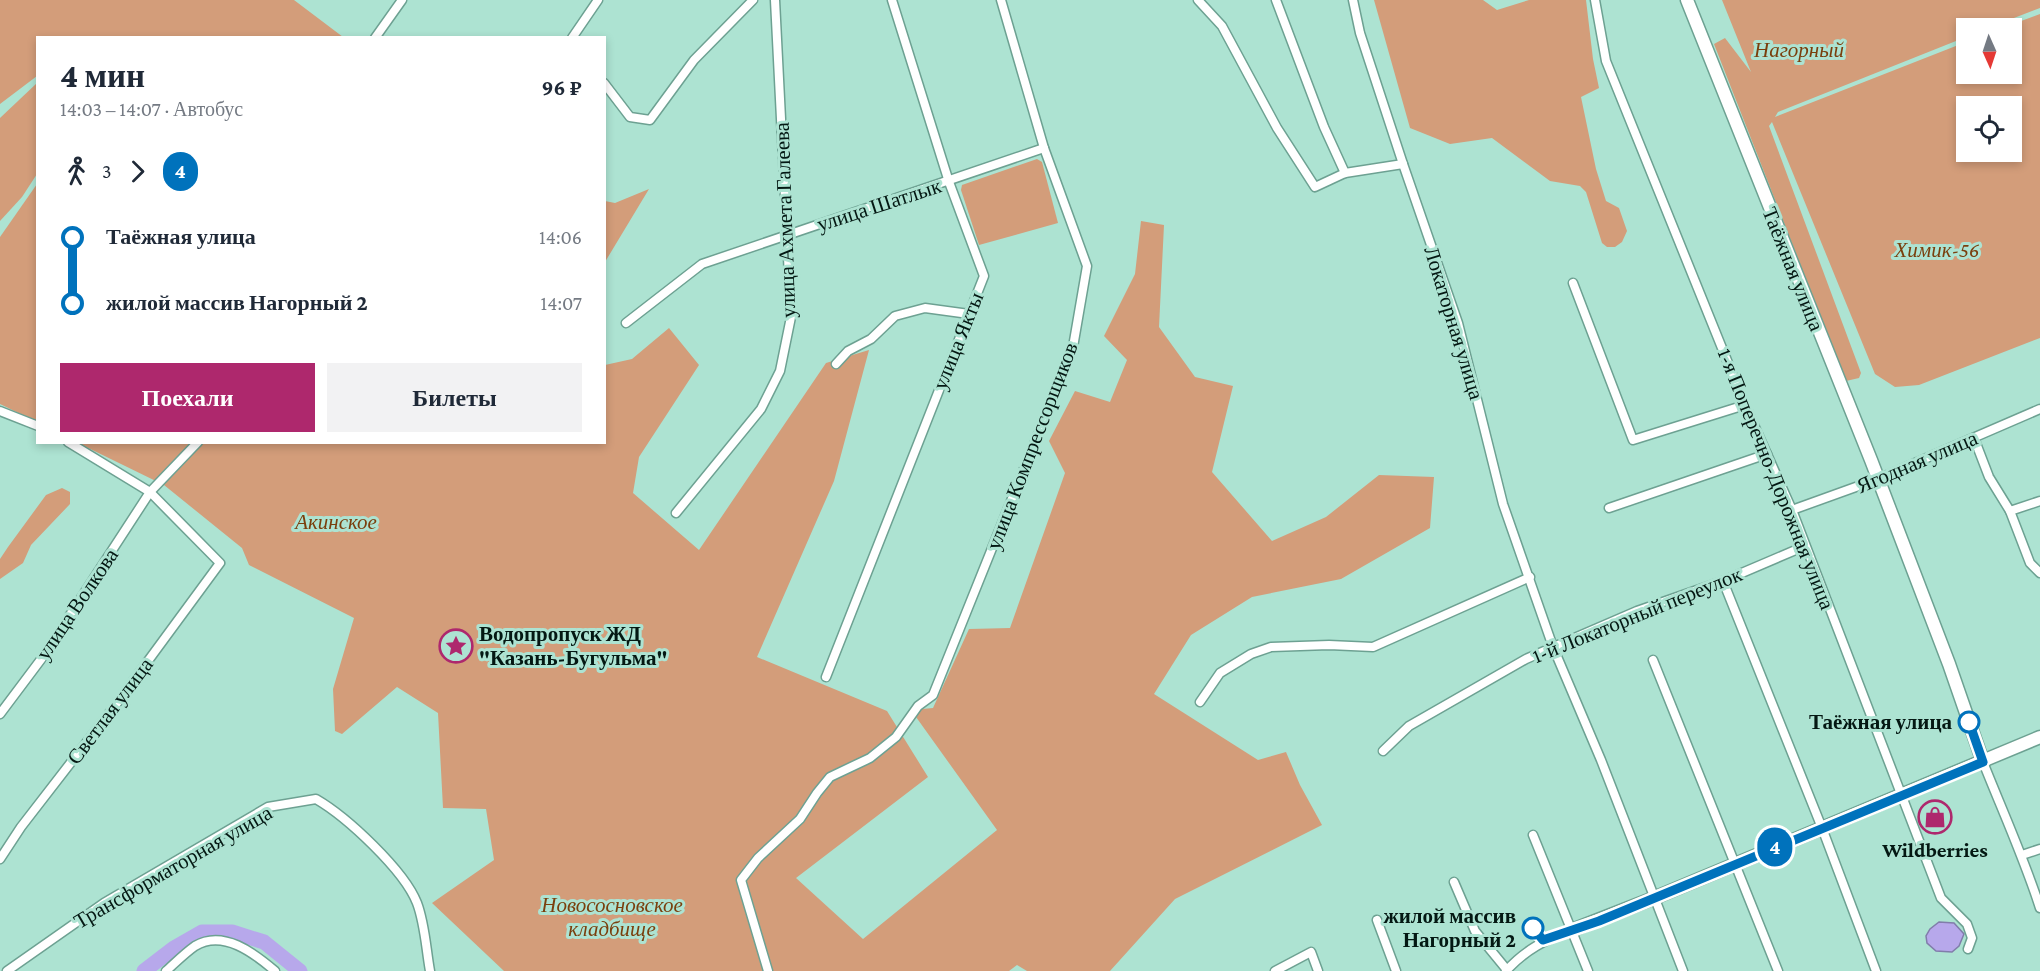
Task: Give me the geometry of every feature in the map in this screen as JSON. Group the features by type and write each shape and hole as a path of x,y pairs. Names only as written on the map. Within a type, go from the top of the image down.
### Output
{"street":[{"path":"376,36 402,0"},
{"path":"573,36 597,0"},
{"path":"606,86 630,117 650,120 694,60 753,0"},
{"name":"улица Ахмета Галеева","path":"676,513 761,409 780,371 791,317 775,0"},
{"name":"улица Якты","path":"826,677 984,276 949,182 892,0"},
{"name":"улица Компрессорщиков","path":"768,971 741,880 758,858 800,819 830,777 870,758 896,737 918,706 933,695 1073,347 1087,266 1044,148 1001,0"},
{"path":"1198,0 1222,26 1277,128 1315,187 1345,173 1403,164"},
{"path":"1276,0 1324,127 1345,173"},
{"name":"Локаторная улица","path":"1353,0 1360,33 1458,323 1503,504 1553,647 1601,760 1683,971"},
{"name":"1-я Поперечно-Дорожная улица","path":"1595,0 1606,61 1745,405 1792,510 1941,898 1967,924 1972,938 1968,948"},
{"name":"Таёжная улица","path":"1687,0 1878,479 1949,664 2007,825 2022,855 2040,908"},
{"name":"улица Шатлык","path":"626,323 702,264 1044,148"},
{"path":"1573,283 1633,440 1745,405"},
{"path":"836,364 848,351 871,339 895,316 925,308 969,314"},
{"name":"Ягодная улица","path":"1792,510 1878,479 2040,409"},
{"path":"0,411 36,425"},
{"path":"1974,438 1989,477 2010,511 2030,563 2040,573"},
{"path":"71,444 150,492"},
{"name":"улица Волкова","path":"0,714 42,658 150,492 196,444"},
{"path":"1609,508 1767,454"},
{"name":"Светлая улица","path":"0,859 21,827 120,699 220,563 150,492"},
{"path":"2010,511 2040,501"},
{"name":"1-й Локаторный переулок","path":"1383,751 1409,726 1526,659 1637,610 1723,581 1805,546"},
{"path":"1200,702 1220,673 1251,654 1271,647 1329,645 1373,647 1530,577"},
{"path":"1723,581 1822,828 1876,971"},
{"path":"1653,660 1778,971"},
{"path":"1454,882 1474,931 1507,970 1543,940 1654,898 2040,738"},
{"name":"Трансформаторная улица","path":"7,971 104,903 268,807 316,799 336,811 352,825 408,884 418,906 430,971"},
{"path":"1533,835 1588,971"},
{"path":"2022,855 2040,849"},
{"path":"1377,920 1396,971"},
{"path":"166,971 196,946 212,940 229,941 261,959 275,971"},
{"path":"1275,971 1311,952 1318,971"}],"green space":[{"path":"0,0 294,0 342,36 36,36 36,77 0,104"},
{"path":"1374,0 1483,0 1497,10 1529,0 1586,0 1599,88 1581,97 1596,169 1606,201 1619,208 1627,231 1622,242 1615,247 1607,247 1602,243 1586,192 1580,186 1550,181 1492,138 1450,144 1410,128"},
{"name":"Химик-56","path":"1722,0 2040,0 2040,8 2014,18 1956,18 1956,41 1778,112 1775,117 1956,46 1956,84 2022,84 2022,21 2040,14 2040,338 1919,385 1895,387 1875,374 1772,122 1769,126 1861,373 1859,378 1846,381 1714,44 1725,38 1751,72"},
{"path":"36,84 36,176 22,197 0,221 0,118"},
{"path":"1037,159 1042,162 1058,223 979,245 961,190 962,185"},
{"path":"36,185 36,422 0,404 0,237"},
{"path":"649,189 606,260 606,201 615,203"},
{"path":"1141,221 1164,225 1159,327 1195,377 1233,386 1212,472 1272,541 1326,517 1379,475 1434,477 1430,528 1341,579 1252,597 1191,635 1154,694 1258,760 1286,752 1300,785 1322,825 1175,899 1110,971 1027,971 1017,965 1009,971 504,971 432,903 494,860 486,809 443,808 438,713 397,687 342,734 335,731 333,689 354,618 249,565 242,548 164,485 80,444 606,444 606,365 632,359 669,328 699,365 639,457 633,493 699,550 826,363 869,350 834,481 757,657 887,711 928,777 796,878 863,939 997,830 911,710 933,708 969,629 1010,628 1065,473 1049,441 1075,391 1110,402 1127,360 1104,336 1135,274"},
{"path":"62,488 70,492 70,504 31,545 23,563 0,579 0,559 8,547 46,495"}],"shaded area":[{"path":"1939,922 1954,923 1964,934 1959,946 1952,952 1936,951 1927,943 1926,936 1930,929"}],"waterway":[{"path":"144,971 174,948 202,932 232,932 264,942 300,971"}],"bus line":[{"name":"4","path":"1533,928 1543,940 1599,921 1983,762 1969,722"}],"place":[{"name":"Водопропуск ЖД \"Казань-Бугульма\"","path":"456,646"},
{"name":"Таёжная улица","path":"1969,722"},
{"name":"Wildberries","path":"1935,817"},
{"name":"жилой массив Нагорный 2","path":"1533,928"}],"park label":[{"name":"Нагорный","path":"1799,50"},
{"name":"Акинское","path":"336,522"},
{"name":"Новососновское кладбище","path":"612,917"}]}
